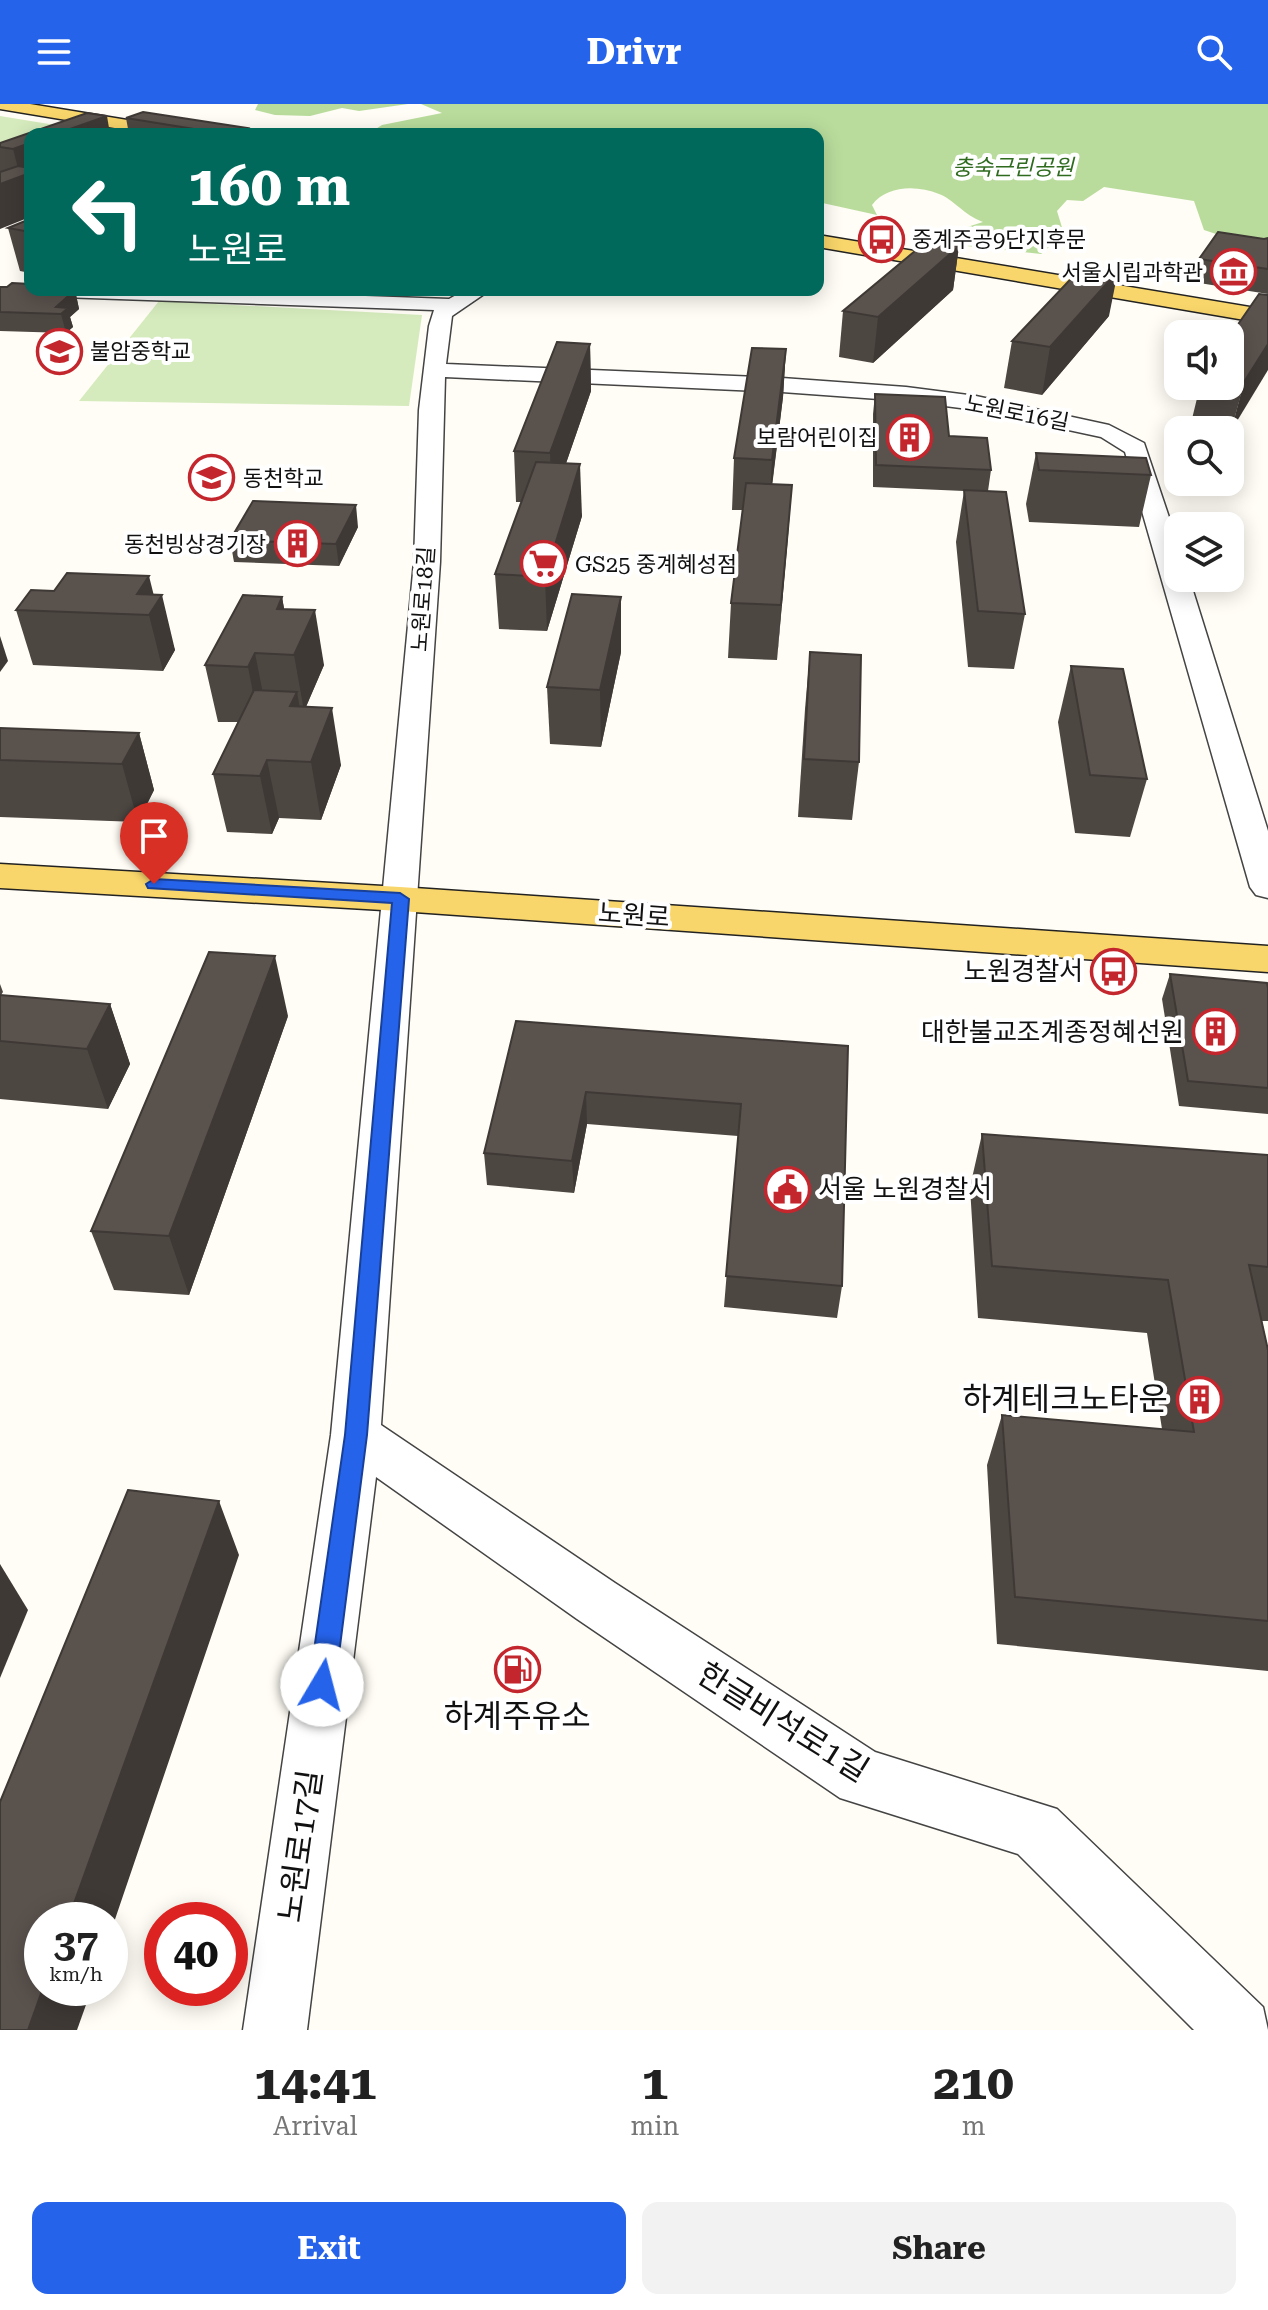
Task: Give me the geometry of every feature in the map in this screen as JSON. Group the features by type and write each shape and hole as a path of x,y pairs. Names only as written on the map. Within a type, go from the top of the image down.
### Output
{"main road":[{"path":"0,104 146,128"},
{"path":"824,242 1268,317"},
{"name":"노원로","path":"0,876 400,899 1268,959"}],"street":[{"path":"197,296 453,305 469,296"},
{"name":"노원로18길","path":"400,899 427,562 430,410 439,326 442,314 453,305"},
{"name":"노원로16길","path":"435,370 893,393 976,403 1109,432 1136,448 1268,887"},
{"name":"노원로17길","path":"275,2030 356,1435 400,899"},
{"name":"한글비석로1길","path":"356,1435 596,1601 861,1777 1036,1830 1240,2030"}],"green space":[{"path":"258,104 408,104 359,111 342,108 310,116 275,115 255,110"},
{"name":"충숙근린공원","path":"421,104 1268,104 1268,241 1228,238 1204,230 1194,201 1104,187 1083,201 1067,200 1057,211 1064,234 1041,254 939,243 945,234 983,222 944,196 921,189 894,190 878,198 872,205 877,215 824,203 824,128 377,128 442,113"},
{"path":"0,116 73,128 24,128 24,143 0,178"},
{"path":"159,301 422,315 409,406 79,401"}],"building":[{"path":"143,112 247,128 188,128 126,118"},
{"path":"87,113 107,116 73,128 44,128"},
{"path":"24,135 24,145 13,149 0,147 0,143"},
{"path":"24,167 24,175 0,184 0,172"},
{"path":"24,221 24,231 8,228"},
{"path":"1218,232 1268,238 1268,269 1199,259"},
{"path":"927,241 959,246 878,317 843,311"},
{"path":"1083,266 1118,271 1050,347 1012,341"},
{"path":"12,283 24,284 24,296 68,296 56,307 68,308 61,314 0,312 0,287"},
{"path":"1259,294 1268,295 1268,344 1244,382 1244,320 1241,320"},
{"path":"557,342 590,344 550,453 514,451"},
{"path":"752,348 786,349 772,460 734,458"},
{"path":"875,394 945,397 949,436 987,438 991,470 876,465"},
{"path":"1036,453 1146,458 1151,475 1039,470"},
{"path":"536,462 580,464 545,577 495,574"},
{"path":"746,483 792,485 781,605 731,603"},
{"path":"964,490 1006,492 1025,614 978,611"},
{"path":"253,501 356,505 336,544 230,540"},
{"path":"67,573 149,576 137,594 162,595 149,615 16,610 31,590 54,591"},
{"path":"572,594 621,597 600,690 547,687"},
{"path":"243,595 282,597 277,609 315,610 294,655 255,653 248,667 205,665"},
{"path":"810,652 861,655 859,762 804,759"},
{"path":"1071,666 1123,669 1147,779 1090,775"},
{"path":"254,690 297,692 290,706 332,708 311,762 267,760 260,776 213,774"},
{"path":"0,728 139,733 122,764 0,760"},
{"path":"209,952 275,956 169,1236 91,1231"},
{"name":"대한불교조계종정혜선원","path":"1170,974 1267,983 1268,1088 1188,1081"},
{"path":"0,995 110,1004 87,1049 0,1041"},
{"name":"서울 노원경찰서","path":"516,1021 848,1046 842,1286 726,1276 741,1104 586,1092 572,1161 484,1153"},
{"name":"하계테크노타운","path":"982,1134 1268,1155 1268,1267 1249,1265 1268,1350 1268,1621 1015,1597 1002,1415 1194,1432 1168,1280 992,1266"},
{"path":"128,1490 219,1501 74,1902 24,1902 24,2006 37,2006 28,2030 0,2030 0,1802"}],"place":[{"name":"중계주공9단지후문","path":"881,239"},
{"name":"서울시립과학관","path":"1234,272"},
{"name":"불암중학교","path":"59,351"},
{"name":"보람어린이집","path":"909,437"},
{"name":"동천학교","path":"212,478"},
{"name":"동천빙상경기장","path":"297,544"},
{"name":"GS25 중계혜성점","path":"544,564"},
{"name":"노원경찰서","path":"1114,971"},
{"name":"대한불교조계종정혜선원","path":"1215,1032"},
{"name":"서울 노원경찰서","path":"787,1189"},
{"name":"하계테크노타운","path":"1199,1399"},
{"name":"하계주유소","path":"517,1669"}],"route":[{"path":"154,884 400,899 356,1435 322,1685"}]}
